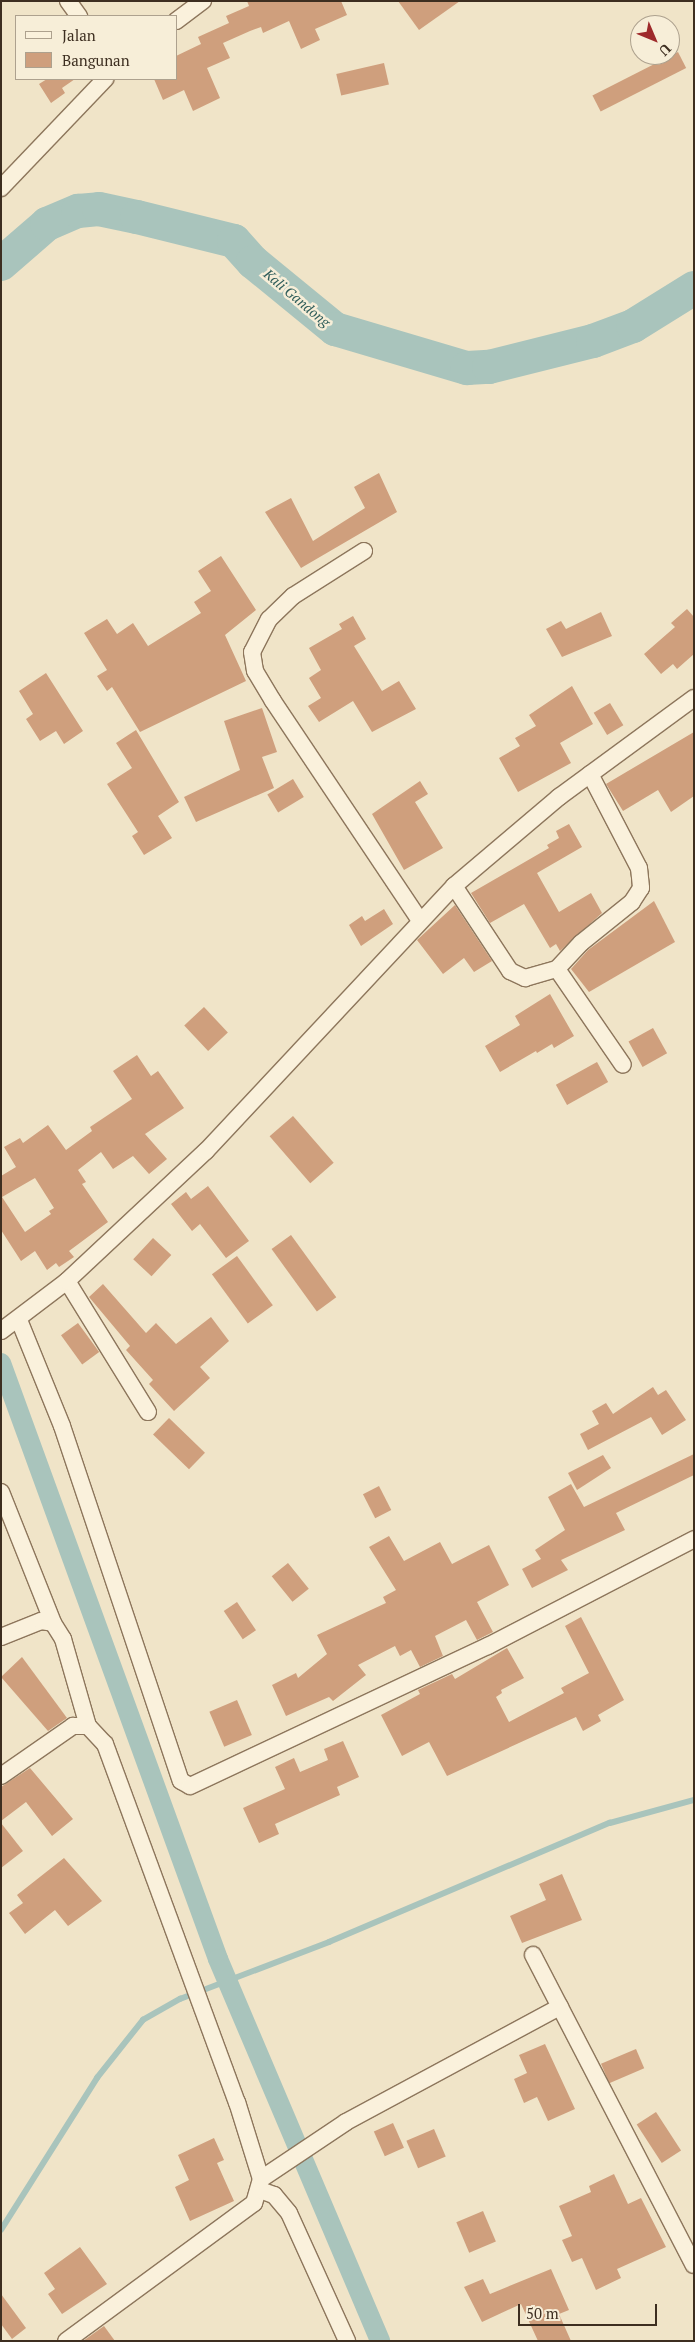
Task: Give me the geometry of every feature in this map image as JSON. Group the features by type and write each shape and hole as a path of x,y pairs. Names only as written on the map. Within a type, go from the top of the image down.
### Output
{"street":[{"path":"68,1 78,15"},
{"path":"178,20 203,1"},
{"path":"1,188 105,80"},
{"path":"364,552 293,596 269,619 252,652 255,671 273,700 419,920"},
{"path":"3,1330 19,1320 67,1280 206,1150 419,920 454,886 590,774 694,698"},
{"path":"454,886 517,976 525,978 557,969 570,953 632,902 641,888 639,868 590,774"},
{"path":"557,969 623,1066"},
{"path":"67,1280 148,1412"},
{"path":"19,1320 77,1468 181,1781 190,1786 488,1646 694,1539"},
{"path":"1,1492 53,1623 63,1639 88,1726 105,1744 201,2005 261,2185 274,2195 289,2213 346,2341"},
{"path":"1,1637 41,1621 53,1623"},
{"path":"1,1776 62,1732 73,1726 88,1726"},
{"path":"533,1955 694,2265"},
{"path":"66,2341 254,2203 261,2185 281,2166 315,2142 346,2122 560,2008"}],"building":[{"path":"247,1 341,1 347,15 315,29 320,40 301,49 289,21 263,33 261,27 223,43 230,58 207,68 220,98 193,111 184,90 163,100 154,80 178,80 178,55 201,44 198,37 229,23 226,16 249,6"},
{"path":"398,1 460,1 419,30"},
{"path":"680,56 686,68 601,112 592,96 652,65 680,65"},
{"path":"384,63 389,84 341,95 336,74"},
{"path":"45,80 74,80 62,88 65,93 51,103 39,84"},
{"path":"379,473 397,512 301,568 265,512 291,498 313,541 365,508 354,487"},
{"path":"221,556 256,610 225,635 246,681 140,732 112,687 107,691 97,676 107,670 84,633 107,619 117,634 133,623 148,646 201,613 194,602 211,591 198,571"},
{"path":"687,609 694,617 694,654 677,669 673,664 661,674 644,654 675,627 671,623"},
{"path":"601,612 612,636 562,657 546,629 561,621 566,629"},
{"path":"353,616 366,639 354,646 382,691 399,681 416,709 372,732 353,701 319,722 308,706 321,698 309,678 321,670 309,648 342,629 339,624"},
{"path":"46,673 83,731 64,744 56,731 40,741 26,719 33,714 19,691"},
{"path":"572,686 593,724 560,743 571,763 518,792 499,758 520,746 515,738 536,726 529,715"},
{"path":"610,703 623,725 607,735 594,713"},
{"path":"262,708 277,752 262,757 274,788 196,822 184,797 240,770 224,721"},
{"path":"136,730 179,802 158,816 172,838 144,855 132,836 138,832 107,784 132,768 116,743"},
{"path":"694,732 694,796 671,812 658,790 623,811 606,784"},
{"path":"293,779 304,797 278,812 267,794"},
{"path":"420,781 428,794 415,802 443,848 404,870 372,814"},
{"path":"569,824 582,847 537,873 559,912 591,893 602,913 560,951 556,944 550,948 524,904 490,923 471,893 549,848 547,845 559,838 556,831"},
{"path":"654,901 675,942 589,992 571,969 588,950"},
{"path":"455,905 492,961 474,972 464,958 443,974 417,940"},
{"path":"384,909 393,924 361,946 349,925 362,916 365,921"},
{"path":"550,994 574,1036 554,1048 552,1044 537,1053 536,1051 500,1072 485,1046 520,1025 515,1016"},
{"path":"204,1007 228,1033 208,1051 184,1025"},
{"path":"653,1028 667,1053 643,1067 629,1042"},
{"path":"137,1055 151,1076 158,1071 184,1108 145,1134 167,1159 149,1174 133,1156 113,1169 101,1152 78,1170 86,1182 82,1184 108,1222 69,1251 74,1257 59,1267 56,1263 47,1270 35,1251 21,1261 1,1230 1,1176 16,1167 4,1147 20,1138 23,1143 48,1125 66,1150 92,1131 90,1127 132,1099 113,1071","holes":["35,1178 54,1208 49,1211 51,1214 25,1232 2,1197"]},
{"path":"597,1062 608,1082 567,1105 556,1085"},
{"path":"293,1116 334,1163 310,1183 270,1136"},
{"path":"208,1186 249,1241 226,1258 200,1224 192,1231 171,1204 186,1192 191,1199"},
{"path":"291,1235 336,1297 317,1311 272,1249"},
{"path":"153,1238 171,1255 152,1276 133,1259"},
{"path":"237,1256 273,1305 248,1324 212,1274"},
{"path":"103,1284 146,1333 156,1323 176,1344 211,1317 229,1341 200,1367 210,1378 174,1411 149,1384 153,1380 126,1350 130,1346 89,1297"},
{"path":"78,1323 99,1352 82,1364 61,1335"},
{"path":"653,1387 658,1395 666,1390 686,1420 662,1435 651,1417 588,1450 580,1434 599,1424 592,1411 606,1403 613,1414"},
{"path":"169,1418 205,1453 189,1469 153,1435"},
{"path":"694,1454 694,1475 616,1513 625,1530 561,1560 568,1570 532,1588 522,1569 541,1559 535,1550 565,1530 548,1497 571,1484 584,1507"},
{"path":"603,1455 611,1468 577,1490 568,1473"},
{"path":"379,1486 391,1510 375,1518 363,1494"},
{"path":"389,1536 404,1561 440,1542 452,1564 489,1545 509,1585 477,1602 493,1632 477,1640 466,1620 435,1636 443,1656 420,1667 411,1650 400,1656 395,1646 358,1665 366,1675 333,1701 329,1697 286,1716 272,1685 296,1673 298,1678 327,1654 317,1635 386,1603 383,1597 396,1590 369,1547"},
{"path":"288,1563 309,1589 292,1602 272,1576"},
{"path":"237,1602 256,1630 243,1639 224,1611"},
{"path":"581,1617 624,1700 598,1715 601,1721 583,1731 576,1717 447,1776 429,1742 402,1756 381,1715 420,1694 418,1690 452,1674 455,1679 507,1648 524,1678 501,1690 502,1693 496,1697 509,1722 564,1693 561,1688 589,1673 565,1626"},
{"path":"22,1657 67,1718 48,1731 1,1677"},
{"path":"237,1700 252,1735 224,1747 209,1712"},
{"path":"343,1741 359,1777 337,1787 340,1795 275,1824 279,1834 259,1843 243,1808 285,1789 275,1767 294,1758 300,1772 328,1760 324,1749"},
{"path":"30,1768 73,1819 52,1836 26,1802 1,1821 1,1787"},
{"path":"1,1823 23,1851 1,1868"},
{"path":"64,1858 102,1901 68,1926 55,1910 25,1934 9,1913 23,1903 17,1895"},
{"path":"562,1874 582,1920 522,1943 510,1916 546,1900 539,1884"},
{"path":"545,2044 575,2109 548,2121 537,2097 524,2103 514,2079 527,2073 519,2055"},
{"path":"636,2049 644,2068 609,2083 601,2064"},
{"path":"656,2112 681,2151 662,2163 637,2125"},
{"path":"393,2123 404,2148 385,2156 374,2132"},
{"path":"434,2129 446,2157 418,2168 406,2141"},
{"path":"214,2138 224,2160 217,2163 234,2201 190,2221 175,2187 189,2180 178,2155"},
{"path":"614,2174 628,2204 641,2198 666,2247 617,2269 621,2278 596,2290 582,2258 572,2262 562,2240 572,2236 559,2206 591,2192 589,2186"},
{"path":"483,2211 496,2241 469,2253 456,2222"},
{"path":"80,2247 107,2284 62,2314 48,2294 55,2289 44,2273"},
{"path":"551,2269 569,2310 559,2314 571,2341 538,2341 521,2304 482,2322 464,2287 483,2279 490,2294"},
{"path":"1,2294 26,2328 12,2339 1,2324"},
{"path":"104,2326 115,2341 83,2341"}],"waterway":[{"name":"Kali Gandong","path":"1,264 47,224 78,211 99,209 137,217 234,241 253,262 335,329 467,368 489,367 593,341 633,326 694,288"},
{"path":"1,1363 218,1959 380,2341"},
{"path":"1,2230 97,2078 143,2020 180,1999 329,1942 610,1823 694,1800"}]}
